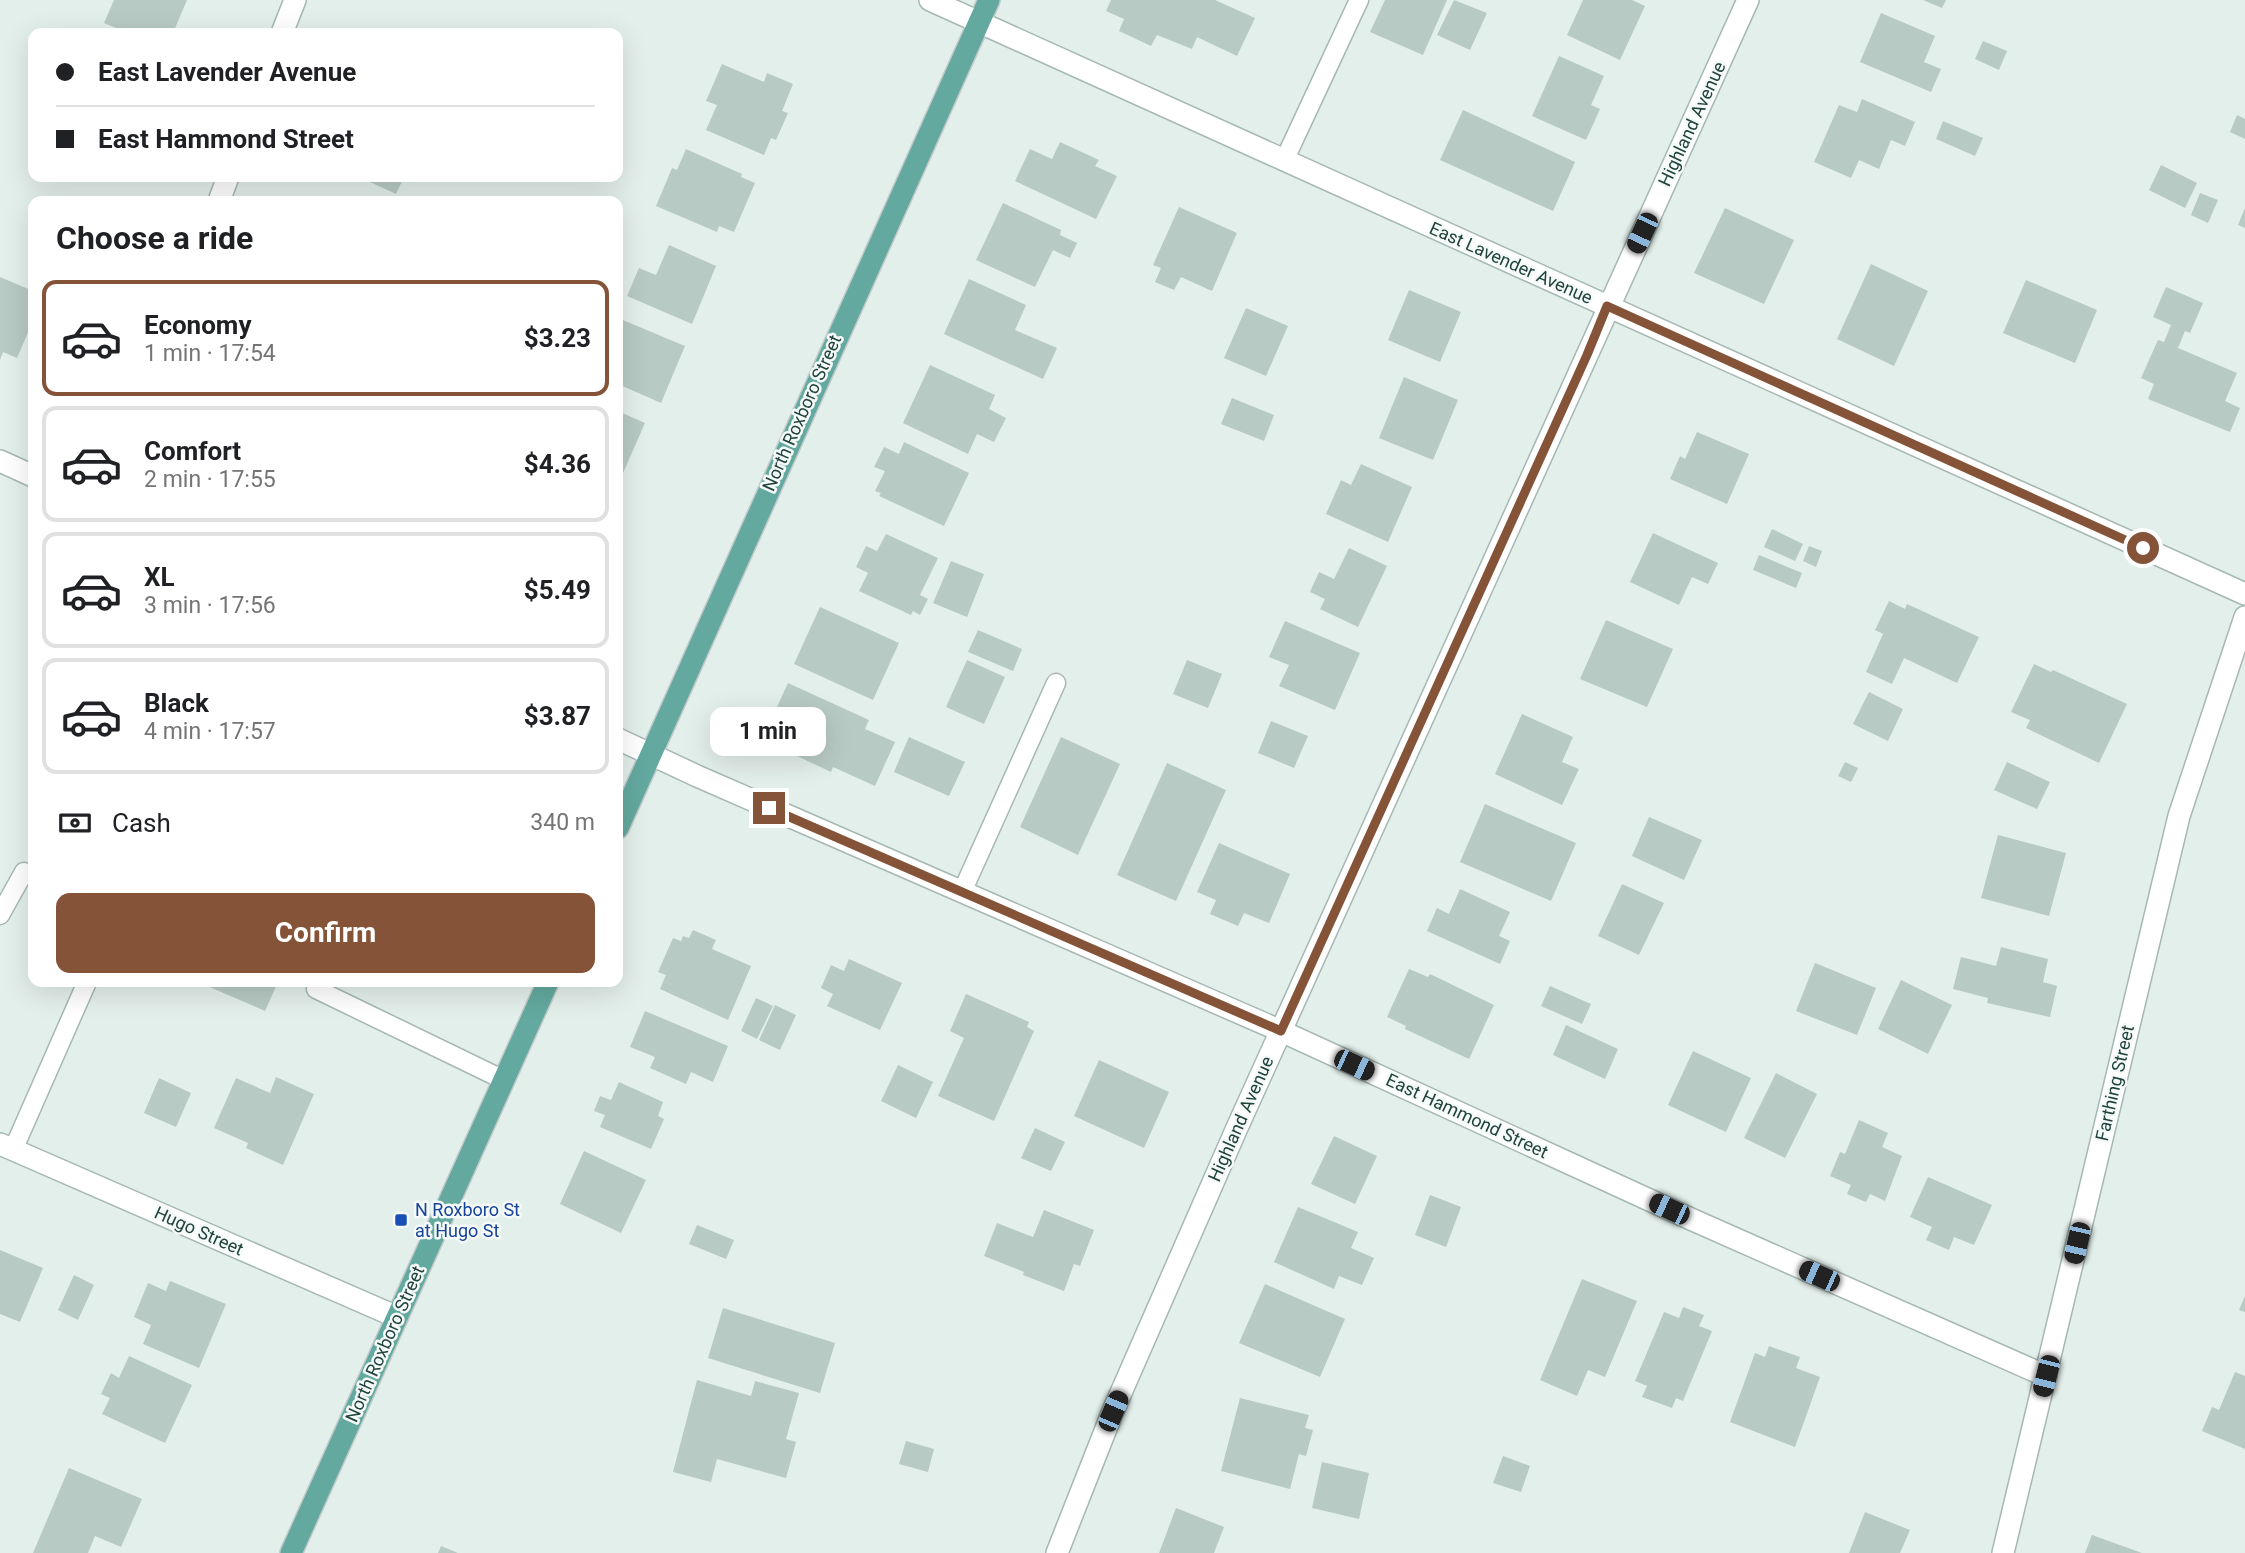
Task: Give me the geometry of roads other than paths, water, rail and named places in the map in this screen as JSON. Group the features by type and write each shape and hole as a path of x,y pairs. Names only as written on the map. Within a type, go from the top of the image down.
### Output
{"main road":[{"name":"North Roxboro Street","path":"623,817 845,316 989,0"},
{"name":"North Roxboro Street","path":"290,1553 546,987"}],"street":[{"path":"284,28 295,0"},
{"name":"East Lavender Avenue","path":"930,0 2245,594"},
{"name":"Highland Avenue","path":"1057,1553 1119,1398 1281,1031 1607,306 1748,0"},
{"path":"0,461 28,474"},
{"name":"Farthing Street","path":"2003,1553 2179,816 2245,617"},
{"name":"East Hammond Street","path":"623,742 1281,1031 1681,1215 2046,1376"},
{"name":"Hugo Street","path":"7,1147 397,1317"}],"lane":[{"path":"1284,161 1359,0"},
{"path":"962,892 1056,683"},
{"path":"0,915 24,872 28,874"},
{"path":"7,1147 85,987"},
{"path":"316,989 504,1080"}],"place":[{"name":"N Roxboro St at Hugo St","path":"401,1220"}]}
